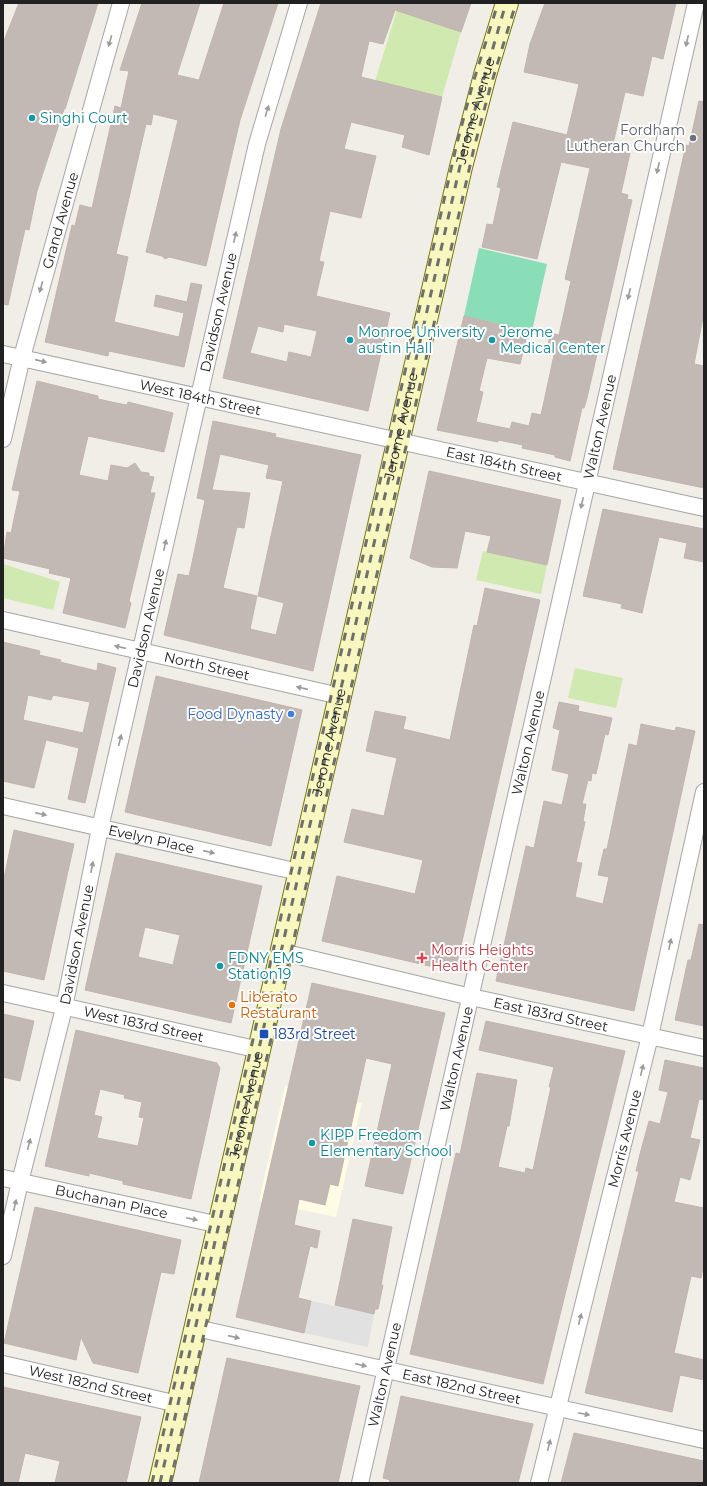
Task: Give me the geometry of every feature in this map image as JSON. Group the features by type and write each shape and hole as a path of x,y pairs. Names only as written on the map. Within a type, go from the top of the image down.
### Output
{"main road":[{"name":"Jerome Avenue","path":"160,1483 472,121 507,3"}],"street":[{"name":"Grand Avenue","path":"3,439 22,357 121,3"},
{"name":"Davidson Avenue","path":"3,1256 64,1008 100,828 256,144 299,3"},
{"name":"Walton Avenue","path":"360,1483 471,997 586,482 696,3"},
{"name":"West 184th Street","path":"3,354 398,441"},
{"name":"East 184th Street","path":"398,441 704,508"},
{"name":"North Street","path":"3,620 340,696"},
{"name":"Morris Avenue","path":"539,1483 650,1036 704,792"},
{"name":"Evelyn Place","path":"3,806 299,872"},
{"name":"East 183rd Street","path":"282,952 471,997 704,1048"},
{"name":"West 183rd Street","path":"3,993 64,1008 260,1050"},
{"name":"Buchanan Place","path":"3,1178 220,1225"},
{"name":"East 182nd Street","path":"196,1328 385,1371 704,1440"},
{"name":"West 182nd Street","path":"3,1364 178,1404"}],"shaded area":[{"name":"KIPP Freedom Elementary School","path":"285,1086 362,1103 336,1217 259,1201"},
{"path":"311,1301 374,1314 368,1347 304,1333"}],"green space":[{"path":"397,10 461,32 442,97 375,81"},
{"path":"479,248 547,264 532,331 464,316"},
{"path":"483,551 547,565 541,594 476,580"},
{"path":"3,564 60,582 53,610 3,598"},
{"path":"575,668 623,678 616,708 568,698"}],"building":[{"path":"19,3 98,3 65,109 37,191 29,230 25,229 8,305 3,304 3,43"},
{"path":"142,3 200,3 177,75 199,80 224,3 278,3 240,120 206,266 169,257 165,259 162,256 146,252 178,120 153,114 151,125 146,124 116,254 128,257 114,322 179,337 184,313 154,306 156,295 187,302 191,283 202,285 184,367 109,351 108,356 45,342 72,225 75,226 80,205 92,208 115,106 121,108 129,71 120,70"},
{"path":"321,3 471,3 461,32 395,10 383,44 369,41 361,77 442,97 429,155 402,147 405,135 351,122 344,149 376,156 361,218 330,211 319,261 324,262 316,296 390,313 368,411 223,378 281,129","holes":["284,324 317,331 311,357 289,352 287,362 250,353 258,326 283,332"]},
{"path":"545,3 676,3 663,59 652,56 643,96 625,92 612,148 630,153 621,193 628,195 627,199 632,200 587,398 584,408 582,408 570,461 555,457 555,455 522,448 523,445 498,440 498,442 437,430 464,316 528,331 520,364 487,358 479,391 483,392 476,422 510,429 512,422 529,426 532,413 541,415 556,346 548,344 551,333 559,335 571,281 565,279 590,168 561,162 537,259 482,247 487,224 493,225 501,188 497,187 513,122 567,135 579,84 524,72 530,44"},
{"path":"699,101 704,102 704,312 694,364 704,366 704,488 613,469 686,145 689,146"},
{"path":"37,381 98,396 98,399 127,405 128,402 173,413 164,452 88,436 79,475 108,481 111,465 127,468 135,463 141,472 149,473 149,476 154,477 150,493 155,493 129,601 131,603 125,628 63,613 71,578 49,573 50,569 3,558 7,532 11,533 20,491 12,490"},
{"path":"213,421 276,434 275,437 361,455 313,671 164,635 178,574 189,576 205,500 197,498","holes":["220,454 269,465 266,478 283,481 258,596 284,603 276,635 250,629 257,596 223,588 237,527 244,528 250,493 212,490"]},
{"path":"429,471 561,500 547,565 487,552 491,536 465,531 457,568 432,567 410,558"},
{"path":"603,509 704,529 704,562 684,558 687,543 659,537 642,613 621,608 622,604 583,596"},
{"path":"485,588 540,600 455,972 322,941 337,876 415,894 423,860 344,842 352,809 384,816 397,758 366,751 375,711 406,717 403,729 450,740 474,625 477,626"},
{"path":"3,642 40,651 39,655 61,660 60,662 97,671 98,663 116,668 85,803 68,799 79,748 46,740 34,788 3,781","holes":["28,695 51,700 53,695 90,702 83,733 23,720"]},
{"path":"156,676 302,710 271,846 125,812"},
{"path":"559,702 579,706 578,711 612,718 608,735 605,734 596,774 592,773 591,781 588,780 582,804 586,804 583,821 585,822 576,862 582,863 575,897 603,904 609,877 598,875 604,849 607,849 629,744 637,746 641,724 675,731 676,727 695,731 634,1011 496,981 526,846 534,848 544,801 562,805 569,774 552,770 560,730 553,728"},
{"path":"14,830 74,844 44,980 3,971 3,883"},
{"path":"116,853 262,886 231,1023 85,990","holes":["145,927 180,935 173,965 138,957"]},
{"path":"699,924 704,925 704,1026 675,1020 688,960 691,960"},
{"path":"312,983 445,1013 403,1194 365,1186 392,1064 366,1058 338,1186 330,1184 325,1205 299,1199 294,1225 320,1231 317,1248 310,1246 298,1298 311,1301 304,1333 236,1317"},
{"path":"3,1014 34,1021 20,1081 3,1077"},
{"path":"486,1021 625,1051 543,1384 410,1354 456,1153 460,1154 477,1073 517,1080 509,1126 507,1126 498,1167 525,1173 526,1168 533,1170 554,1067 479,1050"},
{"path":"76,1030 217,1063 220,1068 191,1199 123,1184 123,1181 89,1173 89,1176 45,1166","holes":["100,1089 125,1095 124,1098 142,1102 139,1117 144,1118 138,1146 97,1138 102,1117 94,1115"]},
{"path":"665,1060 704,1068 704,1100 699,1099 690,1138 700,1140 690,1180 680,1177 674,1202 704,1208 704,1262 701,1278 691,1276 674,1353 704,1360 704,1380 680,1375 672,1412 585,1393 639,1171 636,1171 649,1121 660,1124 668,1092 659,1090"},
{"path":"35,1207 181,1240 174,1274 161,1272 138,1373 93,1363 81,1337 76,1360 4,1343"},
{"path":"353,1219 392,1227 381,1285 383,1285 378,1309 375,1309 374,1314 335,1305"},
{"path":"227,1358 360,1386 338,1483 199,1483"},
{"path":"3,1387 141,1417 126,1483 55,1483 60,1461 25,1453 18,1483 3,1483"},
{"path":"401,1396 533,1424 518,1483 389,1483 390,1480 383,1478"},
{"path":"574,1433 704,1461 704,1483 561,1483"}],"railway":[{"path":"152,1483 457,143 473,83 498,3"},
{"path":"160,1483 465,144 506,3"},
{"path":"170,1483 474,148 490,88 516,3"}],"place":[{"name":"Singhi Court","path":"32,118"},
{"name":"Fordham Lutheran Church","path":"693,138"},
{"name":"Monroe University austin Hall","path":"350,340"},
{"name":"Jerome Medical Center","path":"492,340"},
{"name":"Food Dynasty","path":"291,714"},
{"name":"Morris Heights Health Center","path":"422,958"},
{"name":"FDNY EMS Station19","path":"220,966"},
{"name":"Liberato Restaurant","path":"232,1005"},
{"name":"183rd Street","path":"264,1034"},
{"name":"KIPP Freedom Elementary School","path":"312,1143"}]}
